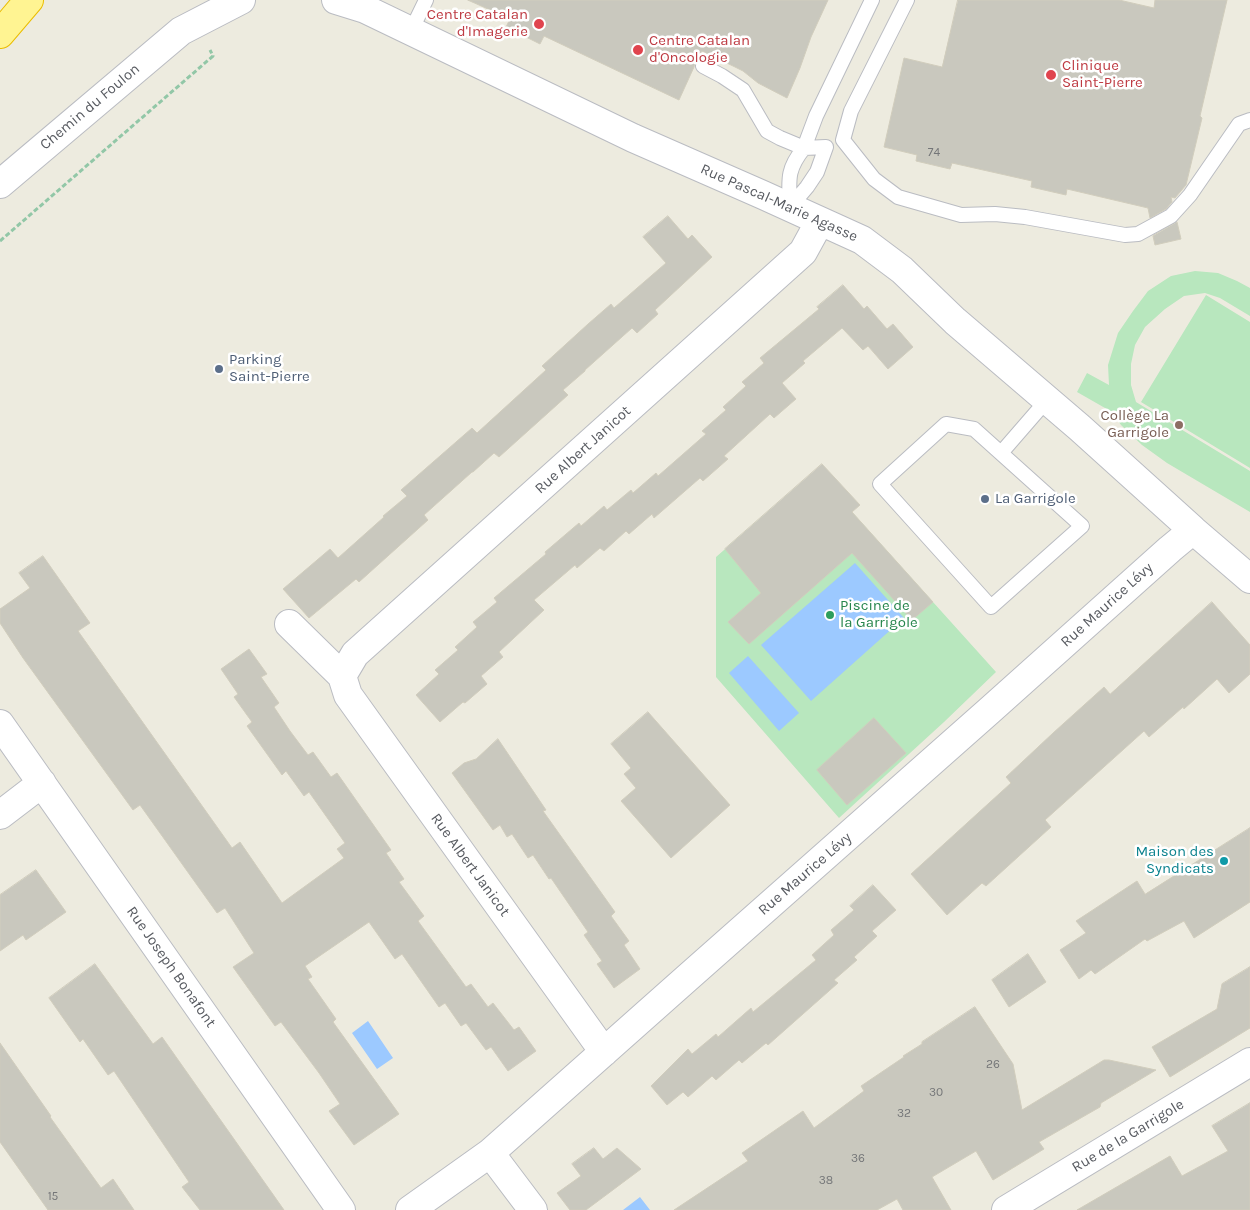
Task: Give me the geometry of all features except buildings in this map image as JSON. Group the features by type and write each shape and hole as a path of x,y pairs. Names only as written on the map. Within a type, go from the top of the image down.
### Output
{"highway":[{"path":"0,34 29,0"}],"street":[{"name":"Chemin du Foulon","path":"181,31 199,0"},
{"name":"Chemin du Foulon","path":"0,184 181,31 241,0"},
{"name":"Rue Pascal-Marie Agasse","path":"336,0 361,4 410,31 633,138 862,240 902,270 955,321 1080,428 1250,579"},
{"name":"Rue Albert Janicot","path":"342,676 355,654 803,252 820,221"},
{"name":"Rue Maurice Lévy","path":"410,1210 490,1153 1193,530"},
{"name":"Rue Albert Janicot","path":"289,624 342,676 348,695 604,1052"},
{"name":"Rue Joseph Bonafont","path":"0,724 341,1210"},
{"path":"0,815 42,783"},
{"name":"Rue de la Garrigole","path":"1006,1210 1250,1062"},
{"path":"490,1153 533,1210"}],"lane":[{"path":"410,31 426,0"},
{"path":"790,207 789,181 795,160 804,148 816,116 872,0"},
{"path":"843,140 851,111 907,0"},
{"path":"703,66 743,90 767,131 780,138 804,148 826,147 843,140"},
{"path":"843,140 874,179 898,197 961,215 995,214 1025,217 1125,235 1138,234 1171,216 1190,195 1239,124 1250,120"},
{"path":"790,207 807,187 816,172 826,147"},
{"path":"1001,453 1047,400"},
{"path":"946,424 974,429 1001,453 1082,526 992,607 880,484 946,424"}],"path":[{"path":"0,241 213,56 210,49"}],"green space":[{"path":"1195,271 1218,273 1250,288 1250,316 1220,298 1205,293 1184,296 1165,309 1145,327 1135,345 1131,364 1131,385 1136,402 1250,471 1250,512 1167,463 1142,445 1121,425 1112,412 1077,392 1087,373 1109,385 1108,365 1118,333 1148,291 1171,276"},
{"path":"1206,295 1250,322 1250,468 1141,402"},
{"name":"Piscine de la Garrigole","path":"815,471 996,672 839,818 716,677 716,557"}],"water":[{"path":"855,563 904,618 811,701 761,645"},
{"path":"748,656 799,713 779,731 729,673"},
{"path":"368,1021 393,1058 377,1069 352,1033"},
{"path":"640,1197 650,1210 623,1210"}],"place":[{"name":"Centre Catalan d'Imagerie","path":"539,24"},
{"name":"Centre Catalan d'Oncologie","path":"638,50"},
{"name":"Clinique Saint-Pierre","path":"1051,75"},
{"name":"Parking Saint-Pierre","path":"219,369"},
{"name":"Collège La Garrigole","path":"1179,425"},
{"name":"La Garrigole","path":"985,499"},
{"name":"Piscine de la Garrigole","path":"830,615"},
{"name":"Maison des Syndicats","path":"1224,861"}]}
